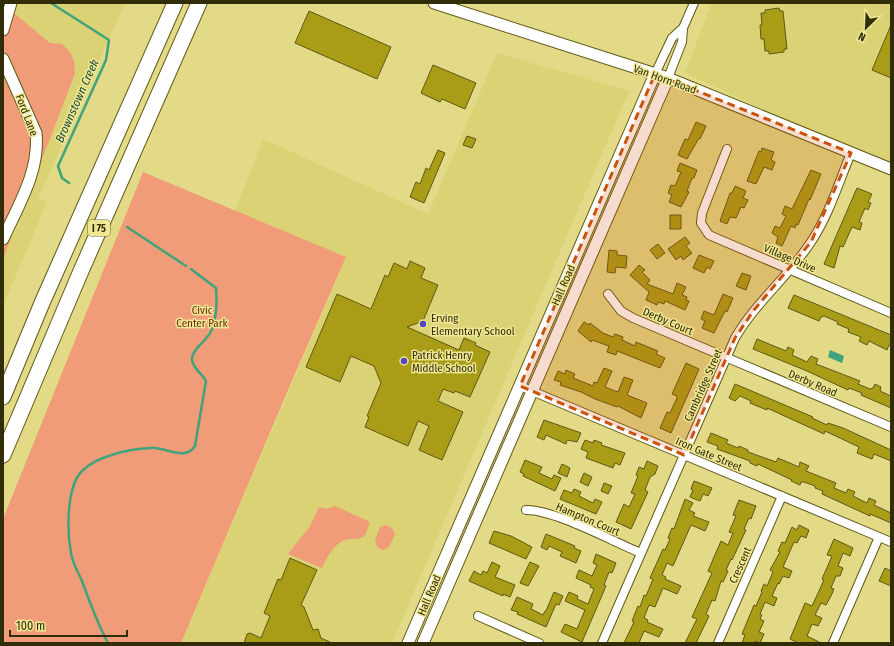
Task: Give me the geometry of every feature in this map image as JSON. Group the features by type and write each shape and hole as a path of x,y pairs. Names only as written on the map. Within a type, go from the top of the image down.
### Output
{"highway":[{"name":"I 75","path":"3,397 175,3"},
{"name":"I 75","path":"3,455 81,271 199,3"}],"street":[{"path":"3,30 11,3"},
{"name":"Van Horn Road","path":"434,3 668,78 891,169"},
{"name":"Hall Road","path":"408,643 655,74 672,38 682,28 694,3"},
{"name":"Hall Road","path":"423,643 668,78 682,42 682,28"},
{"name":"Ford Lane","path":"3,58 36,133 37,146 34,170 3,239"},
{"name":"Village Drive","path":"727,149 702,213 701,223 709,235 891,313"},
{"name":"Cambridge Street","path":"602,643 726,358 745,322 806,251 816,234 851,152"},
{"name":"Derby Court","path":"608,294 622,311 633,318 726,358"},
{"path":"546,325 558,330"},
{"name":"Derby Road","path":"726,358 891,428"},
{"name":"Iron Gate Street","path":"520,386 891,542"},
{"name":"Crescent","path":"718,643 782,496"},
{"name":"Hampton Court","path":"526,510 537,510 556,516 641,553"},
{"path":"833,643 879,537"},
{"path":"450,547 462,552"},
{"path":"478,616 539,643"}],"highlighted area":[{"path":"655,74 851,153 811,242 754,310 735,338 684,455 520,386"}],"shaded area":[{"path":"3,3 125,3 38,199 47,202 3,306"},
{"path":"712,3 891,3 891,163 774,114 685,73"},
{"name":"Erving Elementary School","path":"497,53 629,91 392,643 181,643 346,258 235,211 263,139 428,214"},
{"path":"830,350 844,356 842,363 828,357"}],"green space":[{"path":"3,4 50,43 62,44 70,52 74,61 75,73 13,230 3,262"},
{"name":"Civic Center Park","path":"143,172 346,257 181,643 3,643 3,519"},
{"path":"335,506 370,522 364,536 349,539 335,546 322,568 288,554 310,526 319,507 327,509"},
{"path":"386,525 392,528 395,534 389,547 383,550 377,547 375,541 380,527"}],"building":[{"path":"779,8 780,11 783,11 787,49 784,49 784,52 769,54 769,51 765,51 764,39 761,39 761,13 765,13 765,10"},
{"path":"309,11 391,47 377,79 295,43"},
{"path":"891,25 891,78 872,70"},
{"path":"433,65 476,83 465,109 442,99 440,102 421,93"},
{"path":"696,122 706,126 700,139 699,138 687,159 678,155 685,139 688,140"},
{"path":"467,136 476,139 472,148 463,145"},
{"path":"762,148 774,152 771,160 775,162 772,170 764,167 756,184 747,181 759,151 761,152"},
{"path":"438,150 445,153 424,203 410,197 416,182 420,184 426,168 429,170"},
{"path":"680,163 697,170 694,178 692,178 687,191 689,192 681,207 669,202 672,195 668,193 671,185 675,186 681,172 677,171"},
{"path":"811,170 821,174 798,225 796,224 795,228 791,226 782,246 776,243 778,237 772,233 775,226 780,228 786,216 782,214 785,206 792,209"},
{"path":"735,186 746,191 743,198 748,200 744,208 741,207 736,218 730,217 727,224 720,221 730,193 732,193"},
{"path":"857,188 872,194 868,202 871,203 868,210 865,208 859,222 862,223 860,230 852,227 843,247 840,246 834,268 824,264"},
{"path":"670,215 681,215 681,229 670,229"},
{"path":"685,237 690,243 686,246 692,253 683,260 681,256 676,260 668,249"},
{"path":"658,244 665,253 657,259 650,250"},
{"path":"609,250 617,251 617,255 627,256 626,268 616,267 615,273 607,272"},
{"path":"699,255 714,261 710,269 707,267 704,273 693,268"},
{"name":"Patrick Henry Middle School","path":"410,261 425,268 421,278 438,285 423,321 407,327 459,350 464,338 476,343 475,345 490,352 470,397 455,391 454,393 443,389 438,401 463,412 442,460 419,450 429,426 418,421 408,446 365,427 369,417 367,416 381,383 374,366 351,356 340,382 306,367 337,294 371,309 385,275 388,277 394,263 407,269"},
{"path":"639,265 645,270 642,272 650,280 647,284 673,294 677,283 686,287 682,295 687,297 686,300 689,301 685,310 665,301 664,304 658,302 657,305 646,300 649,292 630,275"},
{"path":"742,273 751,276 746,290 736,286"},
{"path":"723,294 733,298 727,312 725,311 714,333 702,328 705,321 701,319 704,311 714,315"},
{"path":"794,295 891,335 891,346 889,345 887,350 869,341 867,345 859,341 861,337 848,332 849,329 837,324 838,322 824,316 821,317 819,321 788,308"},
{"path":"584,322 589,325 590,323 603,333 613,337 615,334 623,337 622,340 635,346 636,342 658,351 656,354 665,358 660,368 617,351 616,355 607,352 609,346 592,340 591,342 578,331"},
{"path":"757,339 786,351 788,347 794,350 792,355 807,362 811,356 818,359 816,364 860,381 858,384 870,389 873,388 875,384 881,387 880,391 891,396 891,408 861,395 862,393 849,388 848,390 753,349"},
{"path":"686,363 699,369 671,433 660,428 667,412 670,413 677,398 677,396 672,394"},
{"path":"604,368 612,371 605,387 618,392 624,377 633,380 627,395 647,403 641,418 618,406 617,407 560,385 561,382 554,380 558,371 565,374 566,370 575,374 573,378 593,386 594,382 597,383"},
{"path":"735,384 813,417 812,418 827,425 828,423 843,428 891,450 891,461 874,454 872,459 857,453 859,447 825,431 824,434 767,408 767,410 750,403 751,401 740,396 735,401 729,398"},
{"path":"544,420 581,433 577,442 567,440 566,444 546,435 544,440 537,437"},
{"path":"711,433 728,440 726,443 738,448 739,446 748,450 748,452 776,462 778,458 799,467 800,462 809,466 806,471 836,483 834,488 846,493 848,489 855,492 853,496 867,503 869,498 876,501 874,505 891,513 891,523 870,514 870,516 822,494 823,491 815,488 815,486 804,482 801,482 800,485 758,464 757,466 750,463 750,461 717,449 718,446 707,442"},
{"path":"585,440 593,443 594,440 602,443 601,445 625,453 620,465 615,463 613,468 586,458 588,452 581,449"},
{"path":"525,460 542,467 539,473 552,479 554,475 561,478 555,491 523,476 524,474 520,472"},
{"path":"647,461 658,466 655,474 650,477 645,490 648,492 631,529 616,522 624,504 629,507 635,494 631,493 638,476 636,475 639,467 644,469"},
{"path":"562,464 570,468 567,477 558,473"},
{"path":"584,473 592,477 588,486 580,482"},
{"path":"694,481 712,488 708,496 703,494 700,501 690,497 693,490 691,489"},
{"path":"604,483 612,486 608,494 601,491"},
{"path":"574,489 581,492 579,496 593,503 595,499 602,502 596,514 560,499 564,490 572,493"},
{"path":"685,499 693,503 689,510 695,513 693,516 709,522 705,531 691,525 673,566 667,563 662,575 666,577 665,579 681,586 677,594 663,588 655,607 649,605 644,618 648,620 647,622 663,629 659,637 644,631 639,643 624,643 634,622 632,621 638,606 640,607 644,595 646,596 653,579 650,578 663,549 665,550 670,539 668,538 672,528 674,529"},
{"path":"739,500 756,506 751,519 749,518 744,529 746,530 726,570 728,571 723,582 721,581 715,601 712,600 706,614 709,616 696,643 685,643 697,619 692,617 712,573 708,571 714,557 721,541 728,545 733,533 729,532 736,516 733,515"},
{"path":"799,525 809,530 806,538 801,536 797,543 794,542 783,567 792,571 789,578 783,576 779,584 778,583 772,596 777,598 774,606 765,602 760,614 762,615 760,619 764,621 759,632 764,634 760,643 755,641 754,643 742,643 745,635 742,634 754,605 756,606 764,584 767,586 773,572 770,570 780,552 778,551 782,542 785,543 792,527 797,530"},
{"path":"494,531 511,536 532,547 526,559 489,543"},
{"path":"546,534 575,546 574,548 581,551 576,563 560,556 562,552 549,546 547,550 541,547"},
{"path":"834,539 853,548 850,556 843,553 838,566 843,568 840,576 836,576 831,588 834,589 831,596 826,605 821,603 815,615 822,618 818,626 812,624 807,636 821,643 798,643 790,639 805,603 812,606 824,580 822,579 832,556 827,555"},
{"path":"596,554 616,563 612,573 609,572 604,585 606,586 582,642 561,632 565,624 577,629 585,610 565,601 569,592 578,596 577,599 588,604 594,589 590,587 591,585 576,578 579,570 592,576 597,565 593,563"},
{"path":"290,558 317,570 301,605 304,607 313,630 318,629 321,638 332,643 244,643 247,634 250,633 261,638 270,616 264,613 278,579 281,580"},
{"path":"492,562 500,566 495,577 515,585 510,597 503,594 503,596 469,581 474,571 481,575 483,571 487,573"},
{"path":"530,562 539,566 528,586 520,583"},
{"path":"885,568 891,571 891,586 879,581"},
{"path":"554,592 563,596 559,605 556,604 546,627 517,614 518,612 511,610 517,597 533,604 531,609 543,615"}],"waterway":[{"name":"Brownstown Creek","path":"51,3 109,40 106,60 58,166 62,178 69,183"},
{"name":"Brownstown Creek","path":"127,227 186,266"},
{"name":"Brownstown Creek","path":"108,643 97,620 72,556 69,534 70,498 77,478 82,471 96,461 105,457 123,452 150,448 186,453 191,451 195,446 206,381 194,366 192,356 210,333 214,324 216,314 216,288 191,269"}],"place":[{"name":"Erving Elementary School","path":"423,324"},
{"name":"Patrick Henry Middle School","path":"404,361"}]}
